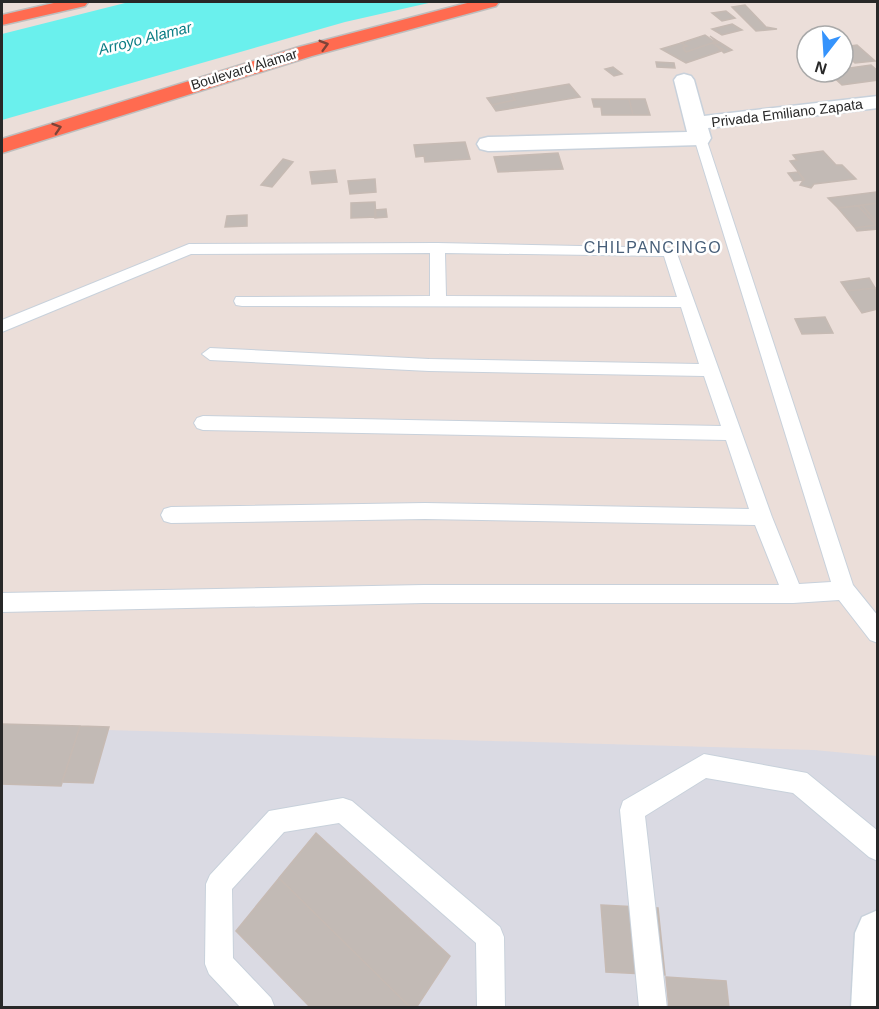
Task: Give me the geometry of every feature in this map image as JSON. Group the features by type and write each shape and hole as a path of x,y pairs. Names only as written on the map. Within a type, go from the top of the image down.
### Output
{"highway":[{"path":"2,6 25,2"},
{"path":"2,20 79,2"},
{"name":"Boulevard Alamar","path":"2,146 264,62 371,31 490,2"}],"street":[{"path":"684,80 698,131"},
{"name":"Privada Emiliano Zapata","path":"488,144 698,131 878,102"},
{"path":"875,1008 878,933"}],"lane":[{"path":"698,131 844,590 878,633"},
{"path":"2,326 189,249 437,248 670,251 762,517 793,594"},
{"path":"437,248 438,302"},
{"path":"242,301 686,302"},
{"path":"210,354 429,365 710,370"},
{"path":"202,423 732,433"},
{"path":"171,515 425,511 762,517"},
{"path":"2,603 424,594 793,594 844,590"},
{"path":"653,1008 632,810 704,766 798,782 878,848"},
{"path":"261,1008 219,964 219,884 278,820 343,810 490,937 491,1008"}],"shaded area":[{"path":"2,727 814,750 877,756 877,1007 2,1008"}],"water":[{"name":"Arroyo Alamar","path":"129,2 433,2 345,22 2,120 2,34"}],"building":[{"path":"745,5 766,27 777,29 756,31 732,7"},
{"path":"726,11 735,18 722,21 712,13"},
{"path":"732,24 742,30 722,35 712,29"},
{"path":"705,35 715,42 686,52 684,50 683,47 687,46 681,43"},
{"path":"710,36 732,50 724,53 714,44 718,43"},
{"path":"715,42 718,43 714,44 724,50 686,63 661,49 681,43 687,46 683,47 686,52"},
{"path":"855,45 857,45 875,61 855,63"},
{"path":"656,62 674,63 675,68 657,67"},
{"path":"871,65 878,71 878,80 855,83 855,67"},
{"path":"613,67 622,74 614,76 605,69"},
{"path":"569,84 580,97 496,111 492,105 515,100 511,94"},
{"path":"511,94 515,100 492,105 487,98"},
{"path":"592,99 629,99 633,115 602,115 601,107 594,107"},
{"path":"629,99 645,99 650,115 633,115"},
{"path":"465,142 470,159 425,162 424,156 416,157 414,145"},
{"path":"823,151 836,165 842,165 856,179 814,184 811,188 800,185 804,179 790,161 797,160 793,155"},
{"path":"558,153 563,169 498,172 494,157"},
{"path":"283,159 293,162 272,187 261,185"},
{"path":"335,170 337,182 312,184 310,172"},
{"path":"798,172 804,180 794,181 788,173"},
{"path":"375,179 376,192 350,194 348,181"},
{"path":"876,192 878,203 838,208 828,198"},
{"path":"375,202 376,217 351,218 351,203"},
{"path":"878,203 878,224 862,205"},
{"path":"862,205 878,224 878,229 857,231 855,228 876,225 858,206"},
{"path":"858,206 876,225 855,228 838,208"},
{"path":"386,209 387,217 375,218 375,210"},
{"path":"247,215 247,226 225,227 227,216"},
{"path":"869,278 875,288 847,291 841,282"},
{"path":"875,288 878,309 862,313 847,291"},
{"path":"825,317 833,333 802,334 795,319"},
{"path":"2,724 80,726 61,786 2,784"},
{"path":"80,726 109,727 93,783 62,782"},
{"path":"316,833 450,956 416,1008 411,1008 279,878"},
{"path":"279,878 411,1008 311,1008 236,931"},
{"path":"601,905 658,908 665,975 606,972"},
{"path":"666,977 726,981 729,1008 669,1008"}],"district":[{"name":"CHILPANCINGO","path":"653,247"}]}
